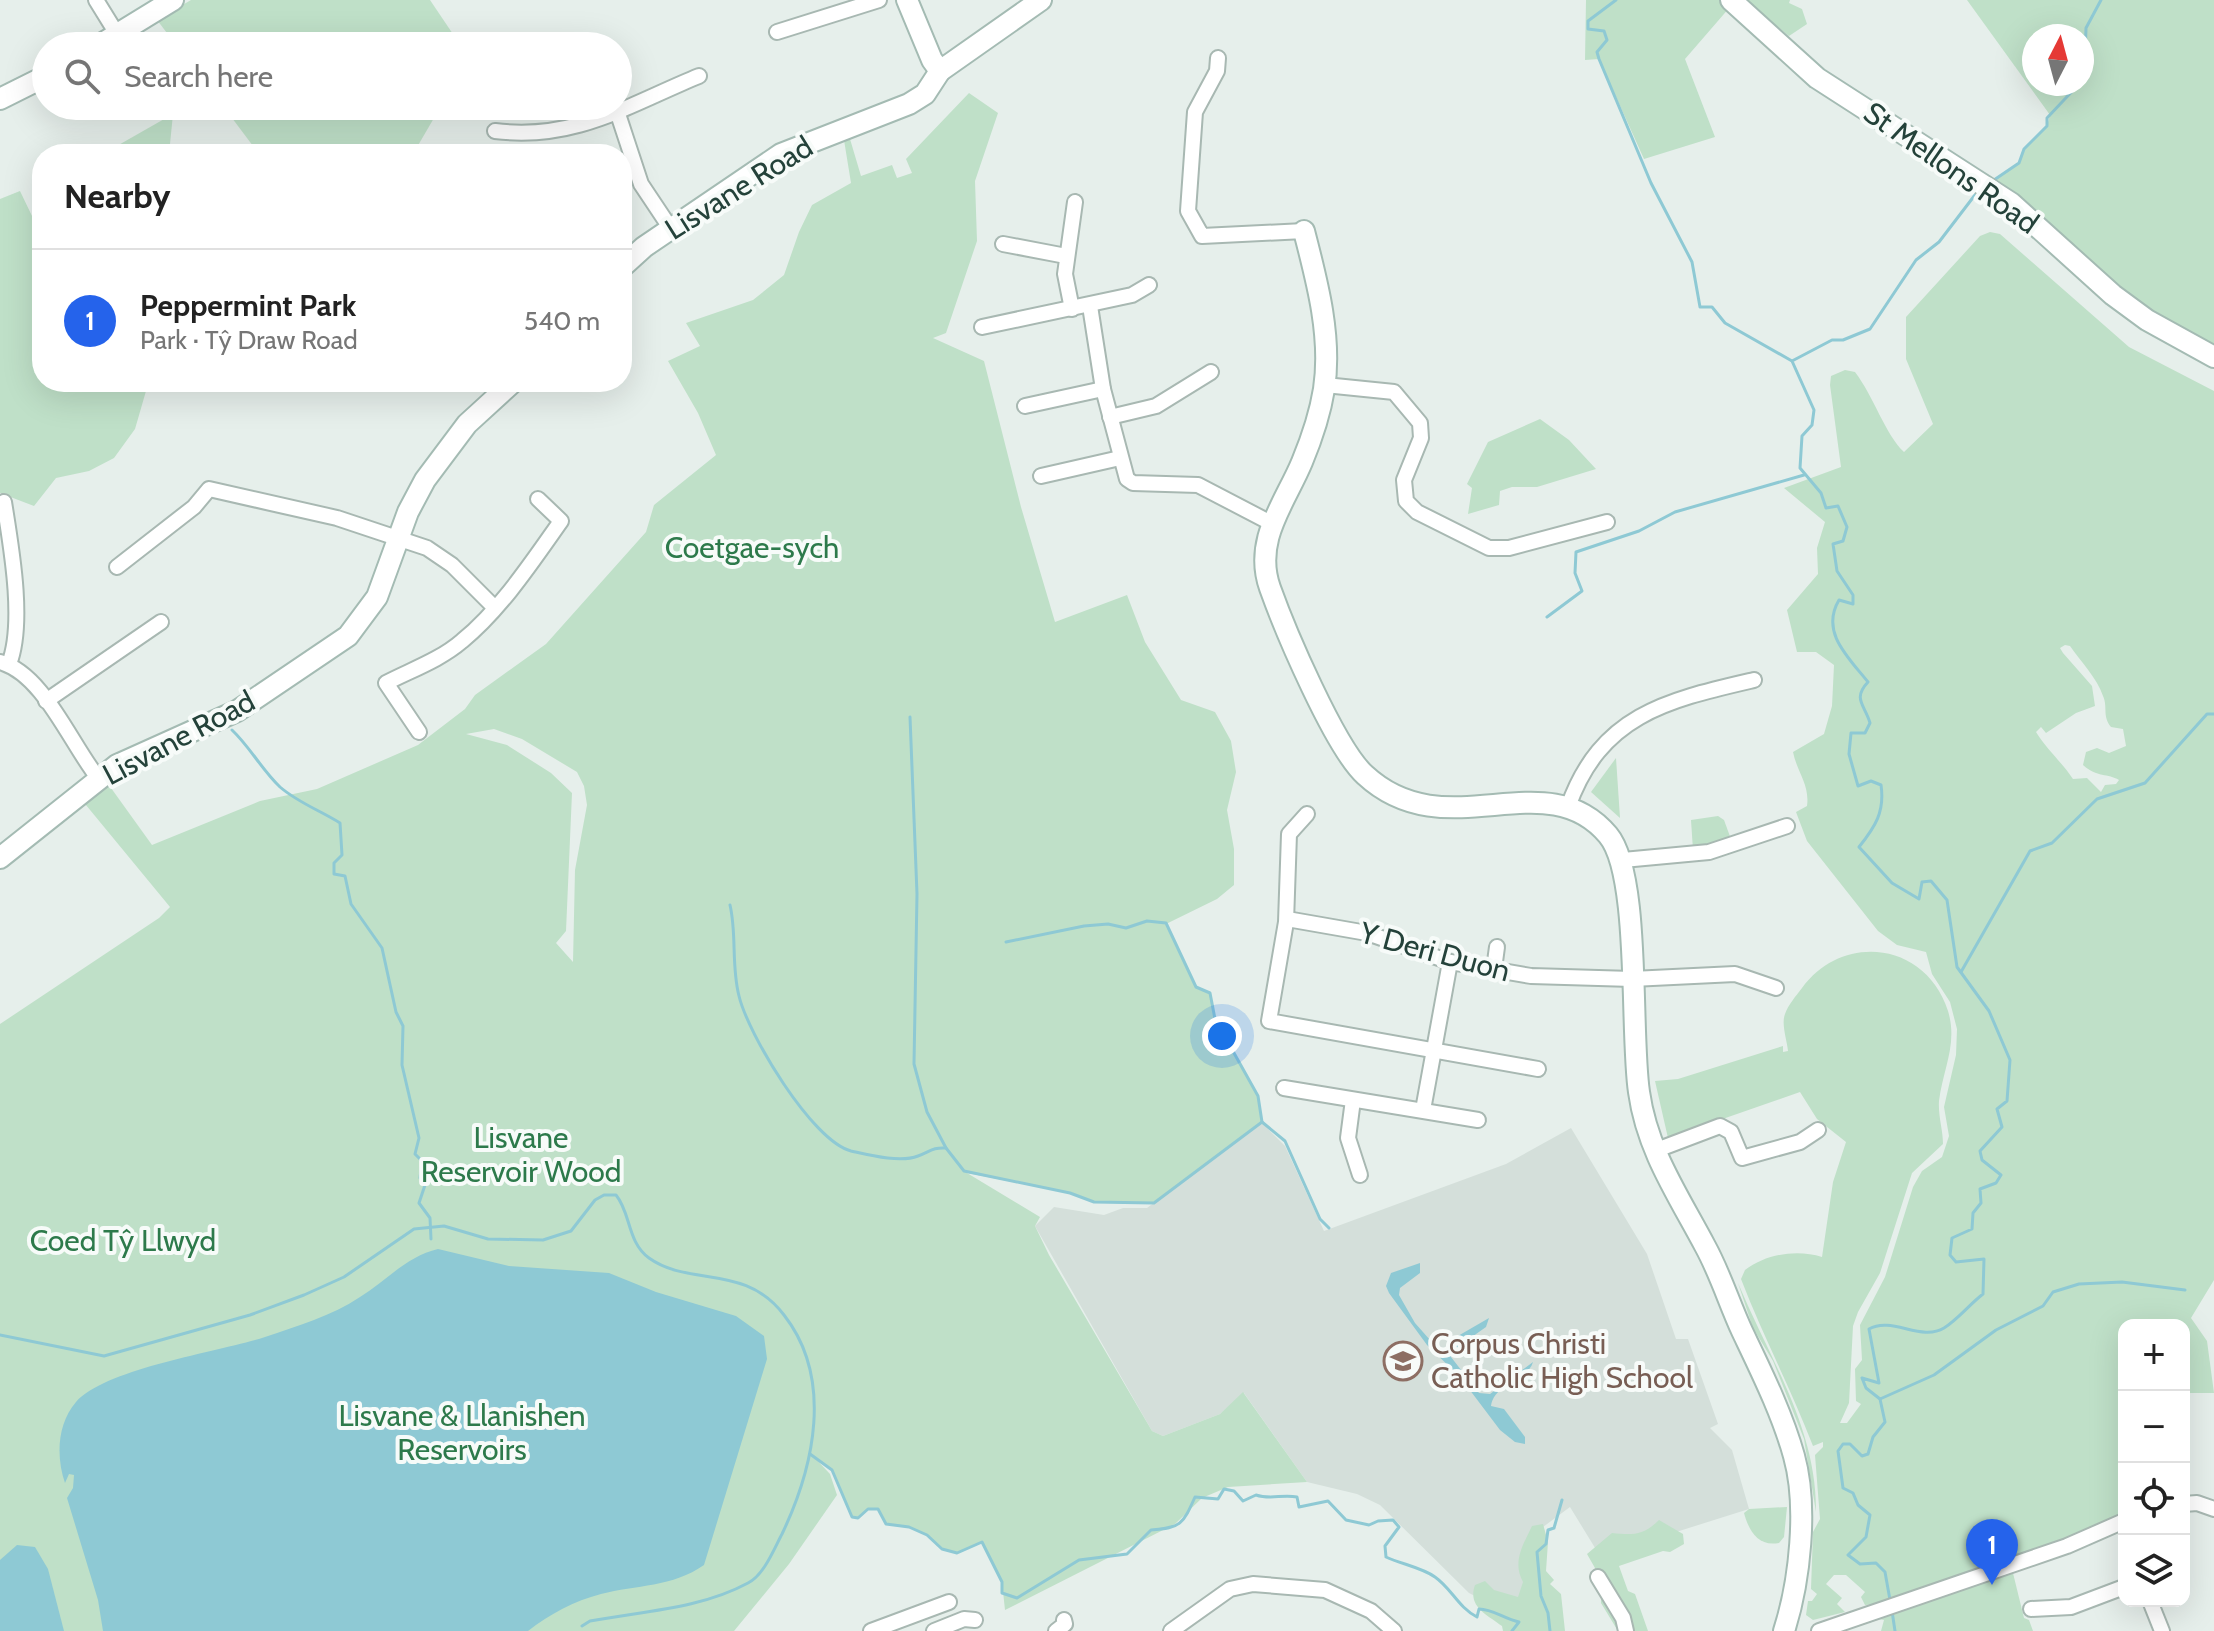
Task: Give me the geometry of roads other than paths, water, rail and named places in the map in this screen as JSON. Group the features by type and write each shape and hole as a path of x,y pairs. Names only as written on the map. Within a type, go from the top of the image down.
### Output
{"street":[{"path":"96,0 116,32"},
{"path":"120,32 173,0"},
{"path":"777,32 879,0"},
{"path":"907,0 932,60 940,71"},
{"name":"Lisvane Road","path":"632,259 671,229 795,147 889,113 917,99 931,87 940,71 1041,0"},
{"name":"St Mellons Road","path":"1731,0 1817,78 2011,203 2113,295 2147,320 2214,357"},
{"path":"1218,58 1217,71 1195,112 1188,211 1202,236 1304,231 1318,287 1326,361 1325,385 1315,430 1271,523 1265,550 1268,584 1344,748 1362,773 1398,798 1437,809 1545,802 1568,807 1603,829 1623,860 1638,1087 1654,1151 1719,1274 1794,1455 1799,1485 1798,1560 1786,1631"},
{"path":"632,105 699,76"},
{"path":"0,99 32,83"},
{"path":"495,131 523,135 557,132 591,120"},
{"path":"620,120 628,144"},
{"path":"632,157 641,184 671,229"},
{"path":"1072,309 1065,274 1075,202"},
{"path":"1003,244 1066,256"},
{"path":"982,327 1090,306 1132,295 1149,285"},
{"path":"1090,306 1103,389 1127,479 1133,483 1198,485 1271,523"},
{"path":"1110,417 1156,406 1211,372"},
{"path":"1325,385 1394,392 1420,423 1421,438 1404,480 1406,501 1417,512 1489,548 1509,548 1607,522"},
{"path":"1025,406 1103,389"},
{"name":"Lisvane Road","path":"0,858 99,779 140,752 237,711 348,636 377,597 408,512 443,454 467,424 502,392"},
{"path":"1041,476 1120,458"},
{"path":"117,567 194,507 209,489 337,518 427,548 452,565 494,607"},
{"path":"419,732 386,683 442,655 463,640 494,607 561,521 538,499"},
{"path":"4,502 16,585 16,640 4,663 33,682 99,779"},
{"path":"46,701 161,622"},
{"path":"1568,807 1592,759 1626,724 1665,702 1754,680"},
{"path":"1307,814 1289,834 1287,919 1269,1021 1538,1069"},
{"path":"1623,860 1709,852 1787,826"},
{"name":"Y Deri Duon","path":"1287,919 1367,933 1450,962 1547,978 1632,979 1735,974 1776,988"},
{"path":"1494,969 1497,947"},
{"path":"1423,1110 1450,962"},
{"path":"1284,1088 1478,1120"},
{"path":"1353,1100 1348,1138 1360,1175"},
{"path":"1654,1151 1720,1126 1731,1132 1742,1158 1800,1142 1818,1130"},
{"path":"2190,1504 2214,1509"},
{"path":"1819,1631 2067,1546 2118,1524"},
{"path":"1598,1577 1626,1631"},
{"path":"1171,1631 1230,1589 1253,1584 1325,1590 1371,1611 1394,1631"},
{"path":"2031,1609 2071,1607 2118,1589"},
{"path":"878,1628 949,1602"},
{"path":"2152,1607 2162,1631"},
{"path":"942,1630 964,1619 975,1620"},
{"path":"878,1628 903,1631"}],"water":[{"name":"Lisvane & Llanishen Reservoirs","path":"438,1249 509,1266 609,1273 656,1292 736,1316 764,1336 767,1359 704,1565 680,1578 581,1600 528,1631 103,1631 98,1600 67,1498 73,1488 74,1475 69,1474 65,1483 60,1462 62,1430 76,1402 91,1390 137,1370 245,1343 326,1315 360,1297 416,1257"},
{"path":"1420,1263 1420,1273 1400,1288 1399,1295 1415,1323 1438,1349 1445,1350 1451,1340 1489,1318 1486,1327 1452,1351 1451,1357 1479,1393 1490,1394 1533,1362 1530,1369 1498,1392 1491,1406 1504,1409 1525,1437 1525,1444 1515,1442 1500,1430 1460,1377 1427,1345 1389,1293 1386,1286 1391,1273"},
{"path":"17,1545 35,1547 48,1569 64,1631 0,1631 0,1560"}],"waterway":[{"path":"1616,0 1588,21 1588,29 1604,31 1607,40 1597,52 1599,59 1651,183 1692,262 1700,307 1712,307 1725,323 1792,361"},
{"path":"2088,24 2101,0"},
{"path":"1991,182 2019,163 2024,149 2047,126 2047,118 2068,96"},
{"path":"1890,1600 1885,1572 1876,1563 1860,1564 1848,1555 1866,1537 1870,1515 1858,1505 1853,1493 1843,1488 1838,1451 1843,1444 1850,1444 1862,1456 1868,1454 1873,1437 1885,1422 1880,1399 1866,1388 1862,1378 1879,1383 1869,1329 1887,1325 1935,1332 1949,1325 1983,1294 1984,1259 1956,1262 1950,1255 1952,1238 1972,1229 1973,1213 1981,1203 1980,1189 1996,1183 2001,1175 1982,1160 1980,1151 2002,1127 1997,1109 2007,1101 2010,1060 1989,1011 1957,967 1947,900 1931,881 1922,882 1919,899 1892,883 1859,847 1878,819 1882,795 1881,785 1871,781 1858,786 1849,754 1851,733 1865,733 1870,723 1860,698 1868,682 1839,644 1833,623 1839,600 1853,604 1853,595 1837,571 1833,544 1843,541 1847,527 1838,506 1826,508 1821,493 1800,468 1802,436 1812,425 1814,410 1792,361 1832,340 1843,340 1870,329 1916,260 1939,242 1978,191"},
{"path":"1547,617 1582,591 1575,573 1576,552 1639,531 1675,512 1804,475"},
{"path":"1961,972 2030,851 2052,843 2097,799 2145,783 2207,714 2214,714"},
{"path":"910,717 917,894 914,1064 927,1112 946,1148 964,1171 1070,1193 1094,1202 1154,1203 1262,1122 1285,1141 1320,1219 1329,1228"},
{"path":"232,730 280,787 340,823 342,855 334,863 334,874 345,876 351,904 382,948 396,1012 403,1026 402,1065 419,1138 415,1154 422,1161 420,1178 425,1185 419,1203 430,1218 431,1239"},
{"path":"730,905 737,984 745,1013 768,1059 818,1128 835,1143 851,1151 884,1158 911,1158 946,1148"},
{"path":"1006,942 1084,926 1108,924 1126,928 1147,921 1166,923 1196,987 1210,993 1215,1019 1258,1096 1262,1122"},
{"path":"0,1335 104,1356 250,1315 304,1295 344,1277 414,1229 444,1226 488,1239 543,1240 571,1231 595,1200 604,1195 616,1195 637,1244 649,1258 681,1272 752,1288 769,1299 784,1315 800,1340 809,1367 814,1395 814,1423 803,1481 793,1508 768,1561 754,1579 711,1598 590,1621 582,1626"},
{"path":"1880,1399 1934,1375 1996,1330 2043,1306 2053,1292 2079,1284 2122,1282 2185,1290"},
{"path":"810,1454 832,1470 852,1517 858,1518 868,1509 878,1509 886,1524 909,1527 927,1535 942,1549 957,1553 982,1542 1002,1582 1002,1593 1017,1598 1079,1560 1127,1554 1151,1530 1180,1523 1195,1497 1218,1499 1224,1489 1234,1491 1243,1501 1256,1495 1297,1497 1299,1507 1328,1501 1346,1520 1369,1525 1393,1520 1399,1527 1385,1546 1386,1557 1435,1577 1477,1617 1479,1609 1484,1609 1519,1622 1512,1631"},
{"path":"1550,1631 1548,1613 1541,1596 1537,1552 1546,1544 1548,1530 1554,1528 1562,1500"},
{"path":"1892,1611 1895,1631"}],"place":[{"name":"Corpus Christi Catholic High School","path":"1403,1361"},
{"name":"Peppermint Park","path":"1992,1585"}],"park label":[{"name":"Coetgae-sych","path":"752,548"},
{"name":"Lisvane Reservoir Wood","path":"521,1155"},
{"name":"Coed Tŷ Llwyd","path":"123,1241"}]}
